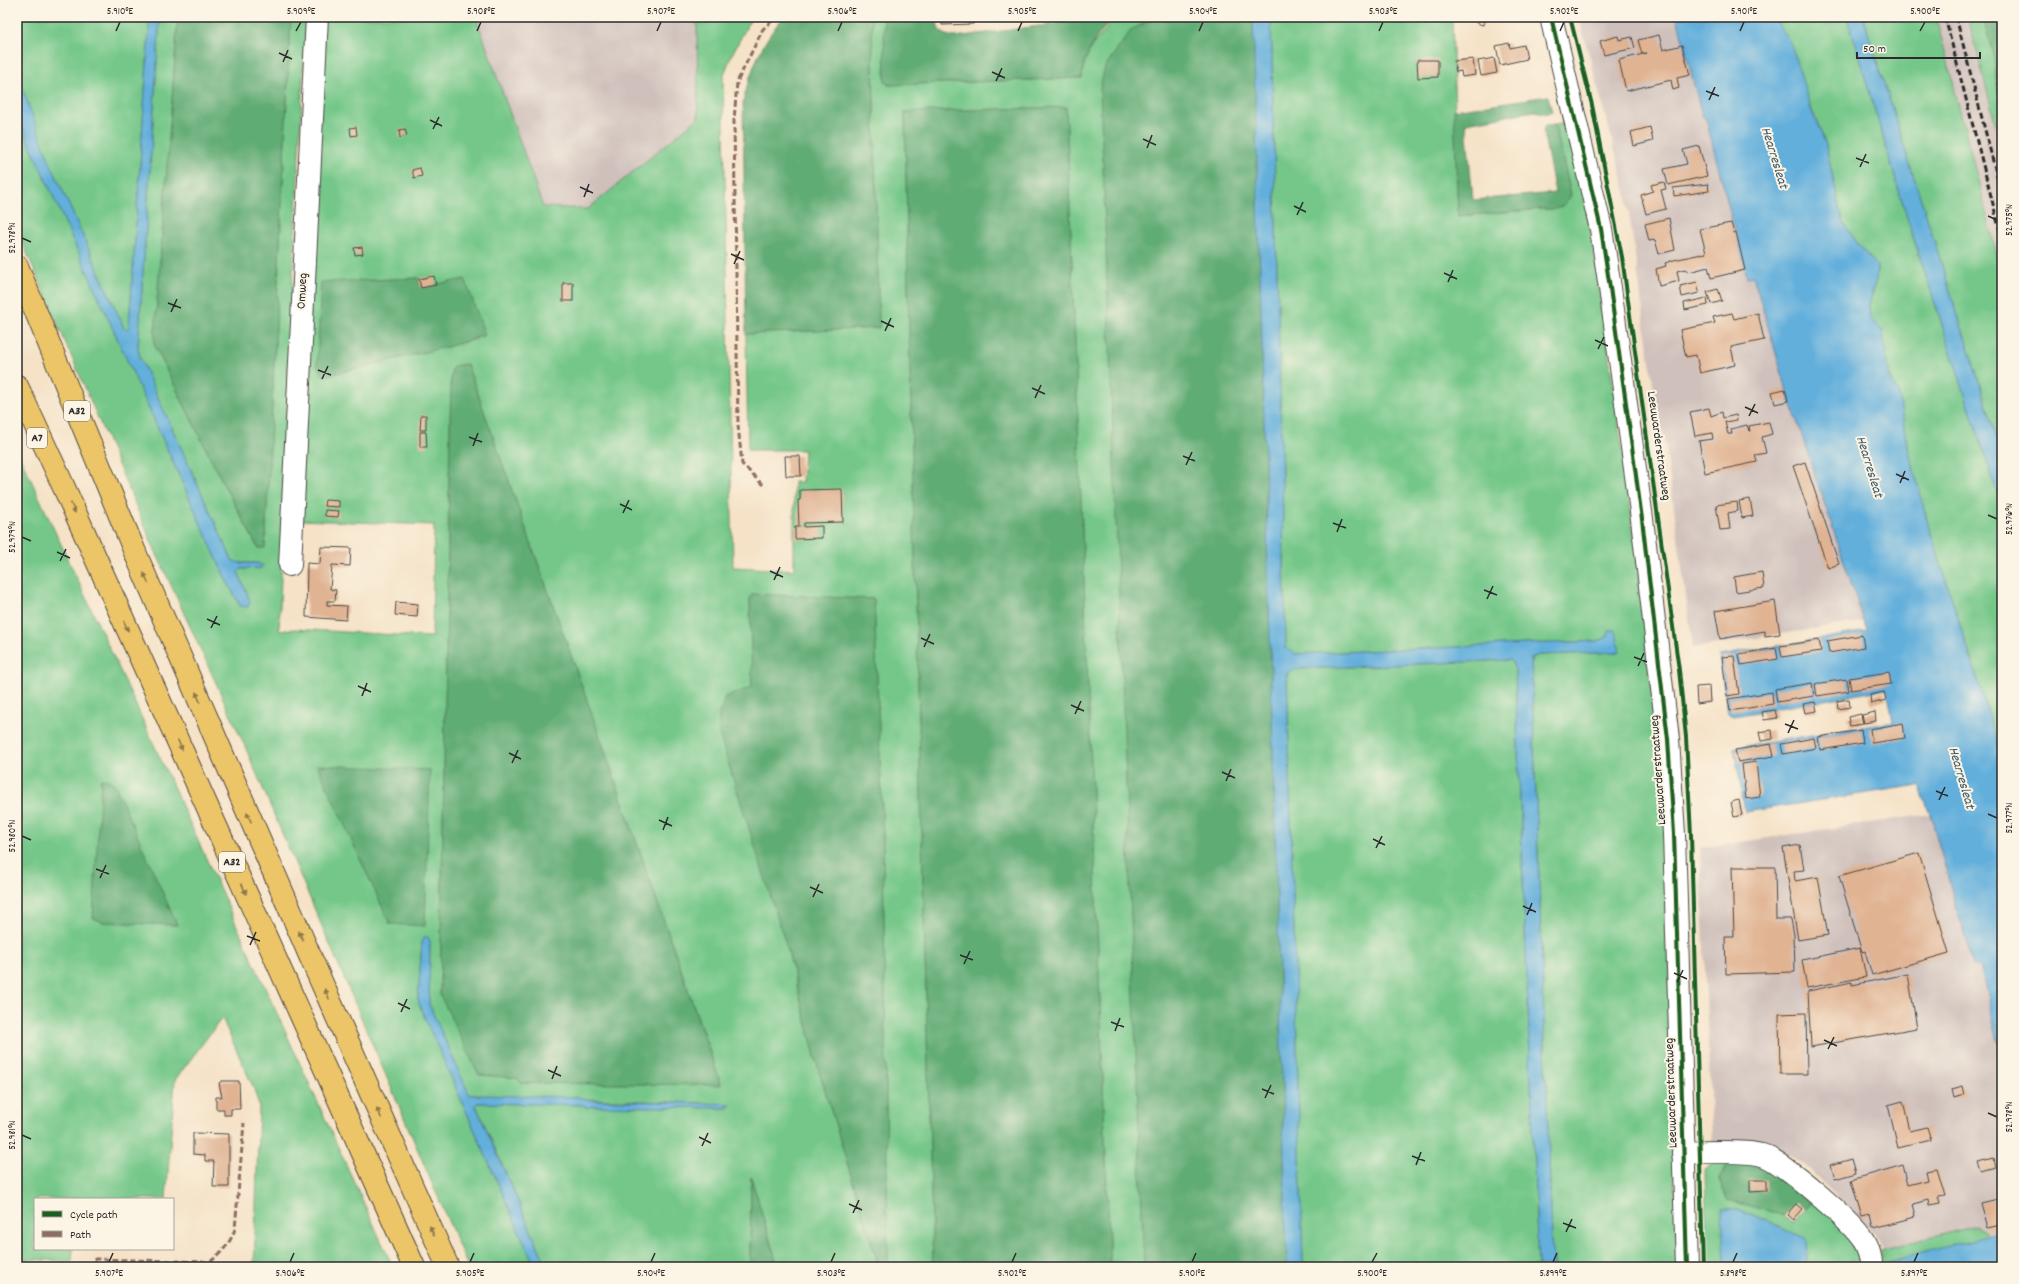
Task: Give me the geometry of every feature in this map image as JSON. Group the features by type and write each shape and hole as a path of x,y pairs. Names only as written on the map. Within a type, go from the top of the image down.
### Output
{"highway":[{"name":"A32","path":"17,266 137,557 317,972 448,1267"},
{"name":"A32","path":"17,304 137,557"},
{"name":"A32","path":"17,386 414,1267"},
{"name":"A7","path":"17,404 57,472"}],"street":[{"name":"Omweg","path":"290,565 317,17"},
{"name":"Leeuwarderstraatweg","path":"1551,17 1600,229 1610,288 1659,651 1668,739 1674,834 1687,1267"},
{"name":"Leeuwarderstraatweg","path":"1683,1153 1722,1152 1761,1155 1783,1166 1854,1228 1865,1242 1871,1267"}],"shaded area":[{"path":"476,17 697,17 698,118 588,209 543,207"},
{"path":"1579,17 1691,17 1871,620 1693,648 1665,442 1657,411 1626,192"},
{"path":"1936,17 1968,17 2002,149 2002,274"},
{"path":"1944,812 2002,1031 2002,1247 1893,1267 1874,1234 1807,1167 1776,1147 1712,1144 1700,848"}],"green space":[{"path":"17,17 150,17 129,328 127,329 124,328 49,160 23,92 17,74"},
{"path":"160,17 178,17 154,344 223,483 258,548 265,547 291,17 306,17 290,334 279,631 294,629 432,637 434,525 299,520 320,17 476,17 543,207 588,209 698,118 697,17 752,17 731,56 723,78 733,567 794,570 794,482 802,482 804,450 748,450 746,334 879,328 872,17 884,17 885,81 888,85 1082,78 1083,66 1091,47 1116,17 1203,17 1152,20 1132,29 1105,67 1144,1267 1110,1267 1066,107 905,112 908,288 933,1267 888,1267 883,836 874,599 750,599 752,687 788,951 817,1064 879,1267 778,1267 751,1178 750,1267 547,1267 476,1105 477,1103 583,1105 586,1108 591,1106 728,1108 730,1104 469,1094 429,1004 430,941 422,942 418,999 421,1009 535,1267 468,1267 243,742 154,548 17,230 17,116 224,575 240,606 250,601 238,572 241,569 261,568 259,563 235,563 232,560 140,358 138,348","holes":["418,278 420,287 477,339 324,376","467,364 594,720 721,1084 521,1083 440,995 451,377 453,366"]},
{"path":"178,17 291,17 265,548 258,548 223,483 154,344"},
{"path":"784,17 872,17 879,328 746,334 743,102 749,79 763,46 776,26"},
{"path":"884,17 936,17 939,30 946,35 955,37 1055,24 1060,21 1061,17 1116,17 1103,29 1088,52 1082,78 888,85 885,81"},
{"path":"1203,17 1253,17 1287,1267 1144,1267 1100,88 1105,67 1132,29 1152,20"},
{"path":"1271,17 1452,17 1458,216 1552,209 1559,207 1571,195 1555,125 1568,123 1583,187 1596,265 1637,554 1665,812 1678,1267 1553,1267 1531,658 1539,655 1620,652 1607,637 1598,641 1295,654 1286,647"},
{"path":"1774,17 1847,17 1909,224 2002,507 2002,756 1928,524 1906,439 1899,396 1890,377 1882,330 1870,318 1869,305 1876,280 1877,266 1858,244 1843,222 1825,142"},
{"path":"1863,17 1936,17 2002,274 2002,454"},
{"path":"1968,17 1983,17 1993,54 1998,91 2002,101 2002,149"},
{"path":"1983,17 2002,17 2002,101 1998,91 1993,54"},
{"path":"1548,96 1552,112 1547,114 1535,111 1466,123 1473,200 1555,193 1543,130 1545,126 1555,125 1571,195 1568,200 1556,209 1458,216 1454,110"},
{"path":"1066,107 1110,1267 933,1267 908,288 905,112"},
{"path":"418,278 421,287 465,279 485,335 451,346 324,376 317,365 321,282"},
{"path":"467,364 594,720 721,1085 521,1083 517,1078 479,1075 440,995 451,377 453,366"},
{"path":"17,450 129,690 393,1267 254,1267 259,1106 254,1089 222,1018 175,1080 166,1198 34,1198 34,1250 73,1250 72,1261 17,1259","holes":["101,779 177,925 102,922"]},
{"path":"752,594 874,599 883,836 888,1267 879,1267 817,1064 788,951 719,734 719,713 725,697 752,687 750,599"},
{"path":"1511,660 1515,670 1538,1267 1303,1267 1287,673 1297,669"},
{"path":"317,765 430,770 425,926 390,924"},
{"path":"101,779 109,780 115,785 177,925 102,922 93,918"},
{"path":"1751,1160 1814,1199 1806,1209 1797,1202 1785,1215 1727,1200 1719,1180 1726,1165 1725,1161"},
{"path":"1725,1161 1726,1165 1719,1180 1727,1200 1783,1214 1794,1223 1814,1199 1856,1237 1867,1263 1851,1261 1850,1266 1807,1262 1806,1239 1738,1209 1723,1209 1724,1267 1707,1267 1705,1169 1714,1163"},
{"path":"751,1177 778,1267 750,1267"},
{"path":"1976,1226 1987,1232 1989,1236 1888,1262 1885,1267 1877,1267 1882,1263 1879,1250"}],"water":[{"path":"150,17 160,17 138,348 140,358 232,560 239,563 255,563 263,565 261,568 241,569 238,572 250,601 248,607 240,606 224,575 17,116 17,74 49,160 124,328 127,329 129,327"},
{"path":"1253,17 1271,17 1286,647 1295,654 1598,641 1607,637 1610,630 1616,630 1620,652 1539,655 1531,658 1553,1267 1538,1267 1515,670 1511,660 1297,669 1287,673 1303,1267 1287,1267"},
{"name":"Hearresleat","path":"1677,17 1774,17 1791,44 1811,109 1825,142 1843,222 1858,244 1877,266 1876,280 1869,305 1870,318 1882,330 1890,377 1899,396 1906,439 1928,524 2002,756 2002,1057 1980,966 1973,966 1931,817 1919,785 1745,812 1734,748 1893,722 1887,689 1734,716 1728,713 1719,656 1867,631 1789,397 1753,276 1747,278 1706,119 1702,116"},
{"path":"1847,17 1863,17 2002,454 2002,507 1909,224"},
{"path":"424,937 428,937 430,941 429,1004 469,1094 576,1097 591,1100 730,1104 728,1108 591,1106 589,1108 582,1105 477,1103 476,1106 547,1267 535,1267 421,1009 418,999 422,942"},
{"path":"1722,1209 1738,1209 1806,1239 1807,1267 1724,1267"},
{"path":"2002,1232 2002,1267 1885,1267 1888,1262"}],"building":[{"path":"942,17 973,17 973,24 942,25"},
{"path":"1477,18 1485,20 1483,25 1476,23"},
{"path":"1659,35 1663,50 1682,45 1690,75 1677,78 1679,88 1673,90 1671,80 1626,91 1619,60 1647,53 1642,54 1638,40"},
{"path":"1618,36 1619,40 1632,37 1635,48 1604,55 1600,41"},
{"path":"1509,43 1510,48 1524,45 1527,59 1500,65 1496,46"},
{"path":"1494,58 1497,73 1481,76 1478,61"},
{"path":"1473,59 1475,75 1462,77 1461,71 1456,72 1454,61"},
{"path":"1417,60 1438,60 1438,77 1418,78"},
{"path":"356,127 357,135 351,136 350,128"},
{"path":"1650,127 1653,141 1634,146 1631,132"},
{"path":"405,129 407,136 400,138 399,130"},
{"path":"1699,146 1707,176 1668,185 1664,169 1687,164 1683,150"},
{"path":"420,168 422,176 414,178 412,170"},
{"path":"1664,182 1666,189 1661,190 1666,209 1646,214 1641,195 1653,191 1651,185"},
{"path":"1708,184 1709,191 1674,196 1673,188"},
{"path":"1669,218 1675,250 1659,254 1655,240 1649,241 1645,224"},
{"path":"1731,223 1734,233 1736,232 1745,270 1711,278 1708,267 1689,272 1685,269 1677,271 1679,281 1659,286 1656,269 1666,266 1665,263 1674,260 1706,253 1700,229"},
{"path":"362,247 363,254 355,255 354,248"},
{"path":"434,276 436,285 421,288 419,279"},
{"path":"1697,282 1699,293 1682,297 1680,286"},
{"path":"563,283 573,283 573,301 563,301"},
{"path":"1718,289 1722,301 1711,304 1707,292"},
{"path":"1707,298 1708,305 1685,310 1684,303"},
{"path":"1732,313 1734,319 1758,313 1764,340 1731,347 1735,365 1700,373 1696,355 1686,357 1680,330 1715,323 1713,317"},
{"path":"1785,389 1788,401 1775,404 1772,392"},
{"path":"1709,408 1711,416 1722,412 1723,418 1736,415 1737,420 1725,422 1728,434 1732,434 1731,429 1747,425 1750,431 1749,426 1769,422 1772,434 1762,437 1766,453 1755,455 1757,462 1705,473 1699,441 1713,439 1712,433 1695,436 1690,412"},
{"path":"421,415 426,415 426,430 420,430"},
{"path":"420,432 426,432 427,447 420,447"},
{"path":"785,456 800,456 801,476 786,476"},
{"path":"1805,462 1839,564 1828,568 1793,466"},
{"path":"842,489 843,522 804,523 804,527 822,526 822,538 795,539 795,527 799,527 798,500 800,500 800,490"},
{"path":"1750,499 1753,516 1742,518 1739,501"},
{"path":"325,500 339,501 339,507 324,506"},
{"path":"1737,502 1738,511 1728,513 1730,529 1720,530 1716,505"},
{"path":"325,510 339,511 338,517 325,516"},
{"path":"321,547 351,548 350,566 332,565 330,589 336,590 335,601 327,601 327,605 347,606 346,620 306,617 307,563 320,564"},
{"path":"1762,572 1764,588 1736,592 1734,577"},
{"path":"1775,601 1780,634 1765,636 1765,631 1720,639 1715,611"},
{"path":"396,602 418,604 417,617 395,615"},
{"path":"1862,635 1864,647 1829,653 1827,641"},
{"path":"1819,640 1821,651 1782,657 1780,646"},
{"path":"1776,648 1778,659 1741,665 1739,654"},
{"path":"1734,656 1739,694 1727,696 1722,657"},
{"path":"1889,672 1891,684 1851,690 1849,678"},
{"path":"1847,679 1849,691 1817,696 1815,684"},
{"path":"1812,683 1814,696 1777,702 1775,689"},
{"path":"1709,686 1710,702 1697,704 1696,687"},
{"path":"1772,692 1773,704 1730,711 1728,699"},
{"path":"1884,692 1886,700 1871,704 1870,695"},
{"path":"1849,699 1850,707 1838,709 1837,701"},
{"path":"1815,702 1817,711 1805,713 1803,704"},
{"path":"1775,710 1777,718 1764,720 1762,712"},
{"path":"1875,712 1876,721 1864,723 1862,715"},
{"path":"1861,714 1863,724 1850,726 1848,717"},
{"path":"1903,723 1905,738 1872,743 1870,729"},
{"path":"1772,730 1773,739 1761,741 1759,732"},
{"path":"1861,730 1863,743 1820,750 1818,737"},
{"path":"1814,738 1816,748 1783,754 1781,744"},
{"path":"1771,744 1774,756 1738,762 1735,750"},
{"path":"1756,762 1760,797 1746,799 1742,764"},
{"path":"1739,800 1742,815 1734,817 1731,802"},
{"path":"1800,845 1804,870 1794,871 1795,881 1818,877 1828,935 1798,940 1783,848"},
{"path":"1919,853 1949,953 1872,975 1865,951 1862,952 1839,876"},
{"path":"1732,867 1775,867 1776,919 1791,919 1794,935 1795,972 1726,974 1725,937 1734,937"},
{"path":"1860,948 1866,977 1807,988 1802,960"},
{"path":"1908,974 1917,1028 1811,1047 1808,991 1852,982 1852,985"},
{"path":"1806,1013 1807,1074 1780,1074 1779,1014"},
{"path":"222,1081 239,1081 240,1109 231,1109 231,1115 224,1115 224,1109 216,1109 216,1097 222,1097 219,1083"},
{"path":"1963,1086 1965,1095 1954,1098 1952,1089"},
{"path":"1903,1101 1910,1131 1927,1127 1931,1140 1898,1148 1888,1105"},
{"path":"193,1133 229,1134 229,1187 213,1187 214,1161 205,1161 205,1155 193,1154"},
{"path":"1852,1159 1856,1173 1835,1179 1831,1165"},
{"path":"1994,1159 1996,1168 1982,1172 1979,1163"},
{"path":"1903,1165 1908,1185 1928,1180 1926,1171 1937,1169 1945,1196 1938,1197 1940,1204 1929,1206 1928,1200 1913,1204 1916,1216 1874,1227 1871,1215 1862,1217 1851,1180"},
{"path":"1750,1180 1766,1180 1766,1191 1750,1192"},
{"path":"2002,1198 2002,1227 1988,1230 1981,1203"},
{"path":"1797,1205 1803,1210 1794,1220 1788,1215"}],"railway":[{"path":"1945,17 2002,239"},
{"path":"1956,17 2002,196"}],"marked path":[{"path":"763,485 742,464 738,425 734,121 737,82 763,29 776,17"},
{"path":"88,1267 95,1259 210,1262 218,1255 228,1243 235,1229 244,1123"},
{"path":"17,1265 64,1267"}],"cycle path":[{"path":"1551,17 1601,229 1642,519 1668,739 1674,834 1687,1267"},
{"path":"1570,17 1592,105 1622,257 1679,670 1686,737 1691,835 1703,1267"}]}
